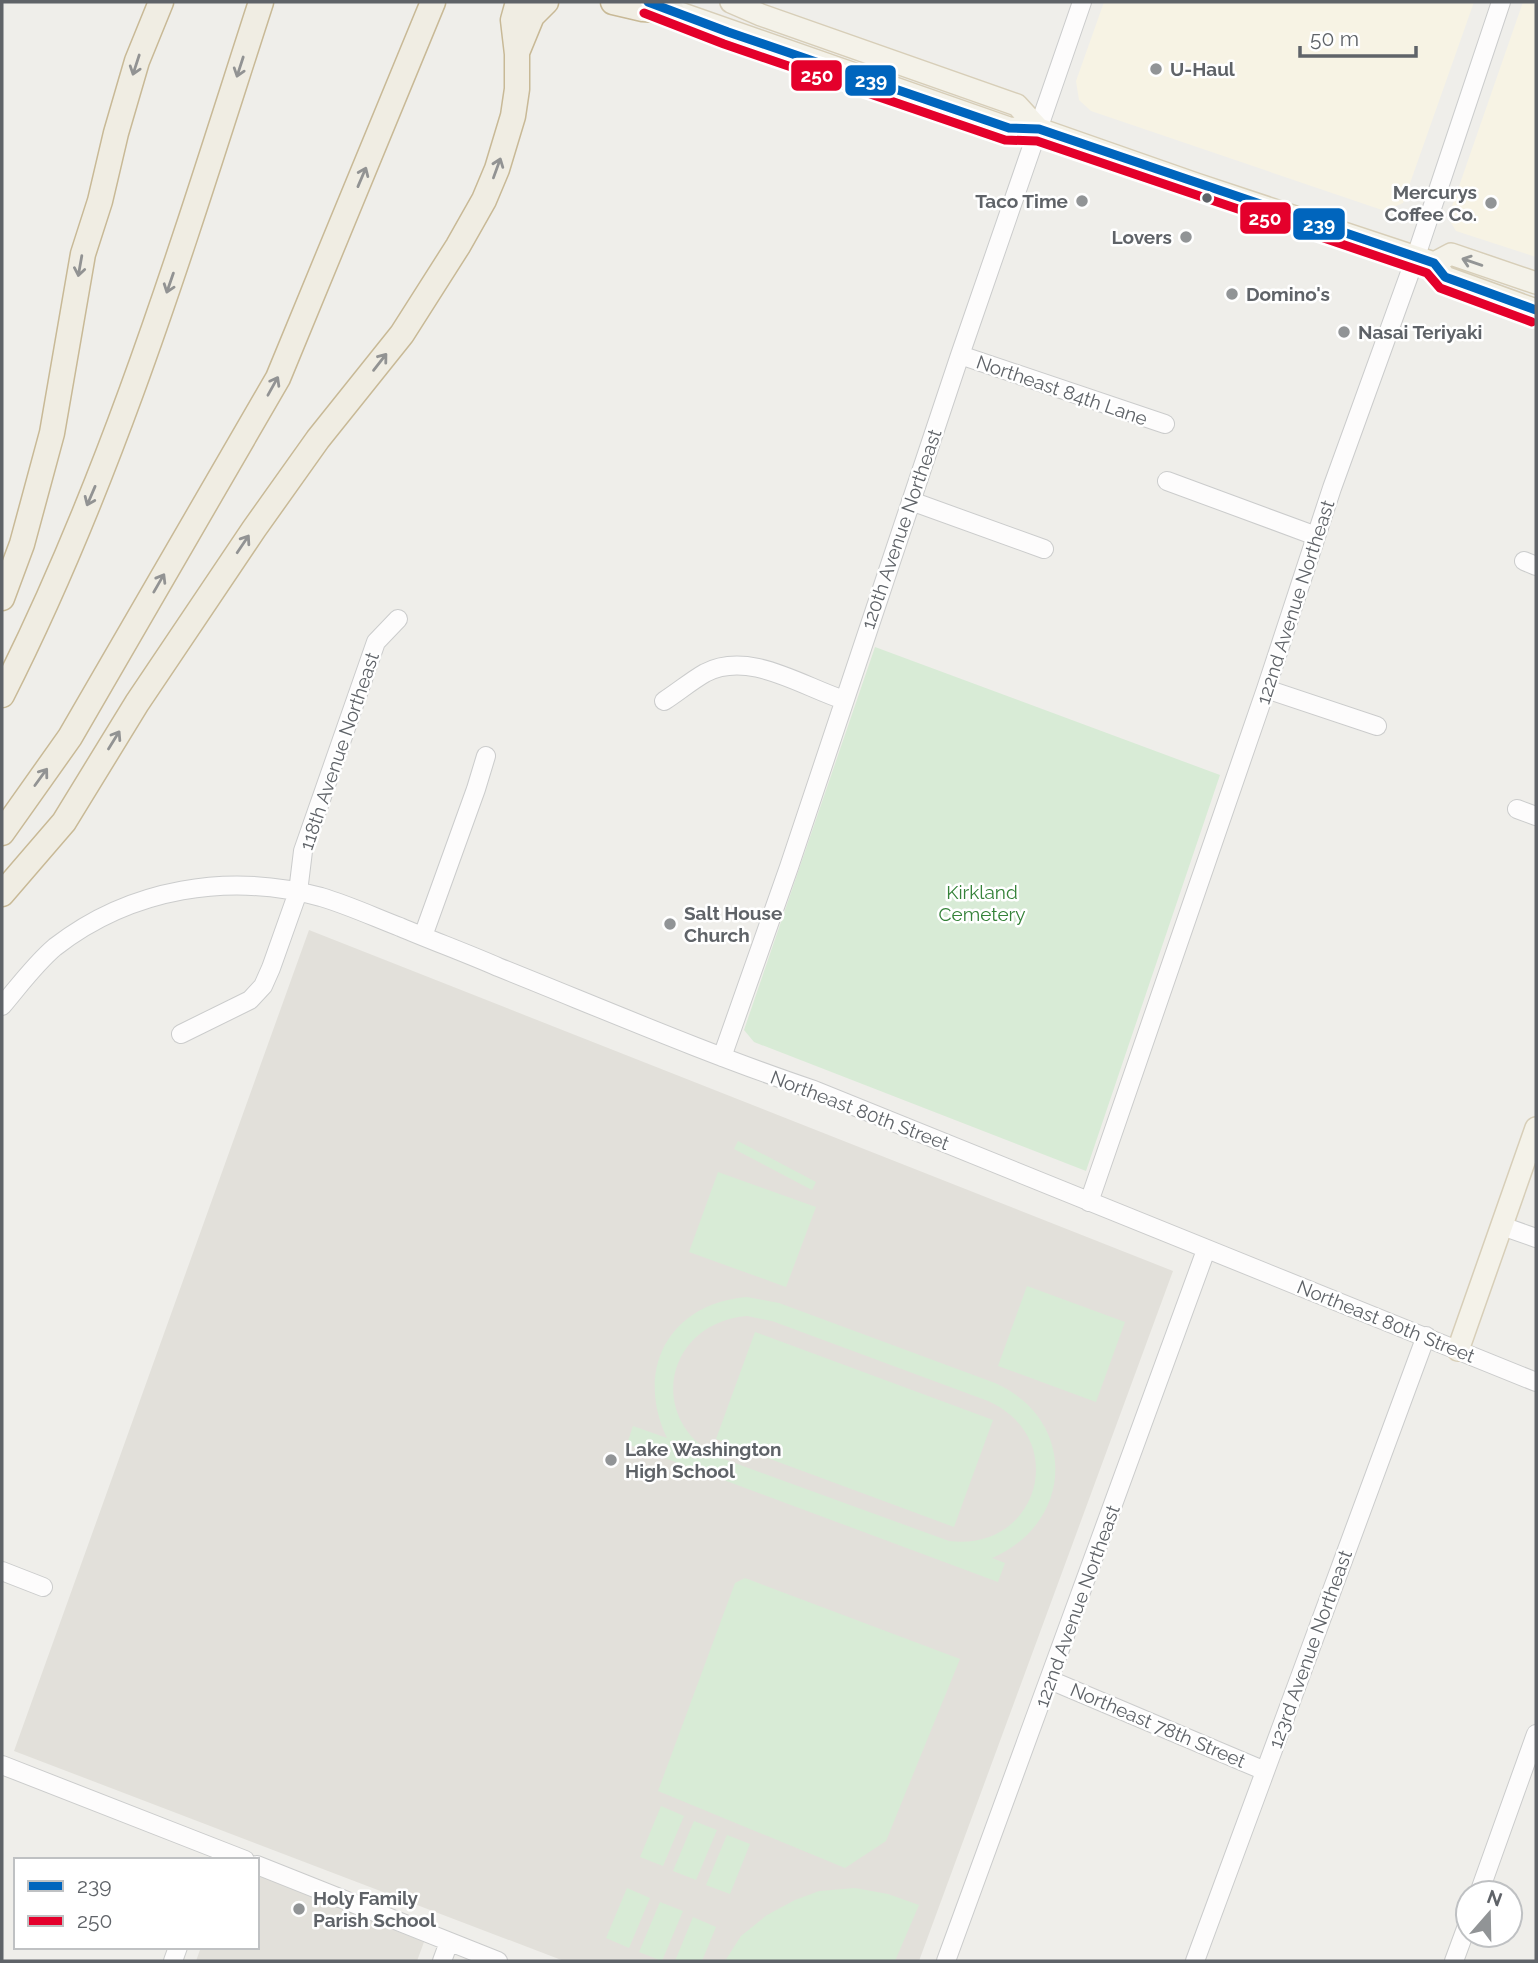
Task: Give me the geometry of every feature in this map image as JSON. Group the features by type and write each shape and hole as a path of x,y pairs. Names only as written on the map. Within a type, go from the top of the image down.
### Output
{"highway":[{"path":"2,598 22,544 52,433 83,254 137,61 161,2"},
{"path":"2,695 32,635 118,433 261,2"},
{"path":"2,833 70,737 278,378 433,2"},
{"path":"2,894 64,822 137,703 254,528 318,439 402,334 484,200 497,169 513,116 517,89 517,54 513,20 518,2"},
{"path":"517,54 532,16 546,2"},
{"path":"613,2 643,9 672,11"}],"main road":[{"path":"648,2 1009,128 1038,129 1425,259 1445,277 1536,310"},
{"path":"731,2 1017,105 1038,129"},
{"path":"1425,259 1451,254 1536,283"},
{"path":"1458,1350 1536,1128"}],"street":[{"name":"120th Avenue Northeast","path":"722,1057 785,879 960,355 1082,2"},
{"name":"122nd Avenue Northeast","path":"1089,1202 1316,536 1425,259 1502,2"},
{"name":"Northeast 84th Lane","path":"960,355 1165,424"},
{"path":"1167,481 1316,536"},
{"path":"911,500 1044,549"},
{"name":"118th Avenue Northeast","path":"181,1034 250,1000 263,986 298,892 303,851 376,642 398,619"},
{"path":"664,701 706,672 733,665 760,667 844,700"},
{"path":"1266,689 1377,726"},
{"path":"423,936 486,756"},
{"path":"1517,809 1536,816"},
{"name":"Northeast 80th Street","path":"2,1006 54,948 105,916 172,891 214,885 241,885 324,898 722,1057 814,1090 1536,1382"},
{"path":"1502,1226 1536,1238"},
{"name":"122nd Avenue Northeast","path":"946,1961 1206,1250"},
{"name":"123rd Avenue Northeast","path":"1195,1961 1426,1336"},
{"path":"2,1571 43,1587"},
{"name":"Northeast 78th Street","path":"1050,1680 1265,1771"},
{"path":"1484,1879 1536,1734"},
{"path":"2,1765 212,1854 234,1858"},
{"path":"259,1866 498,1961"},
{"path":"442,1961 449,1942"}],"shaded area":[{"path":"1104,2 1474,2 1403,203 1385,211 1091,111 1079,100 1076,81"},
{"path":"1523,2 1536,2 1536,257 1456,231 1448,218"},
{"name":"Lake Washington High School","path":"309,930 1173,1271 919,1961 564,1961 14,1751"},
{"name":"Holy Family Parish School","path":"259,1876 424,1942 417,1961 196,1961 200,1949 259,1949"}],"green space":[{"name":"Kirkland Cemetery","path":"875,647 1220,775 1086,1171 754,1042 744,1030"},
{"path":"738,1141 816,1182 812,1190 734,1149"},
{"path":"718,1172 816,1207 786,1287 689,1252"},
{"path":"1027,1286 1125,1322 1096,1402 998,1366"},
{"path":"747,1297 779,1303 995,1383 1022,1400 1041,1421 1052,1445 1055,1471 1051,1497 1039,1521 1019,1542 992,1558 1005,1563 998,1582 627,1444 633,1426 667,1438 658,1412 655,1388 658,1365 666,1344 679,1326 697,1312 720,1302","holes":["747,1316 772,1321 988,1401 1014,1418 1030,1440 1036,1464 1033,1489 1023,1511 1005,1529 980,1540 949,1541 721,1458 697,1442 681,1422 674,1399 674,1376 682,1355 697,1336 719,1323"]},
{"path":"755,1332 993,1420 954,1527 716,1439"},
{"path":"745,1578 960,1659 886,1841 845,1868 658,1791 735,1583"},
{"path":"661,1806 684,1816 663,1866 640,1857"},
{"path":"694,1821 717,1830 696,1880 673,1871"},
{"path":"727,1835 750,1844 730,1894 706,1885"},
{"path":"627,1888 650,1898 629,1948 606,1938"},
{"path":"855,1888 888,1894 919,1905 895,1961 725,1961 741,1936 767,1915 819,1891"},
{"path":"660,1902 683,1911 662,1961 639,1952"},
{"path":"693,1917 716,1927 702,1961 675,1961"}],"transit line":[{"name":"239","path":"648,2 1009,128 1039,129 1434,263 1445,277 1536,310"},
{"name":"250","path":"644,13 724,44 1005,140 1037,141 1427,273 1440,288 1532,322"}],"place":[{"name":"U-Haul","path":"1156,69"},
{"name":"Taco Time","path":"1082,201"},
{"name":"Mercurys Coffee Co.","path":"1491,203"},
{"name":"Lovers","path":"1186,237"},
{"name":"Domino's","path":"1232,294"},
{"name":"Nasai Teriyaki","path":"1344,332"},
{"name":"Salt House Church","path":"670,924"},
{"name":"Lake Washington High School","path":"611,1460"},
{"name":"Holy Family Parish School","path":"299,1909"}]}
